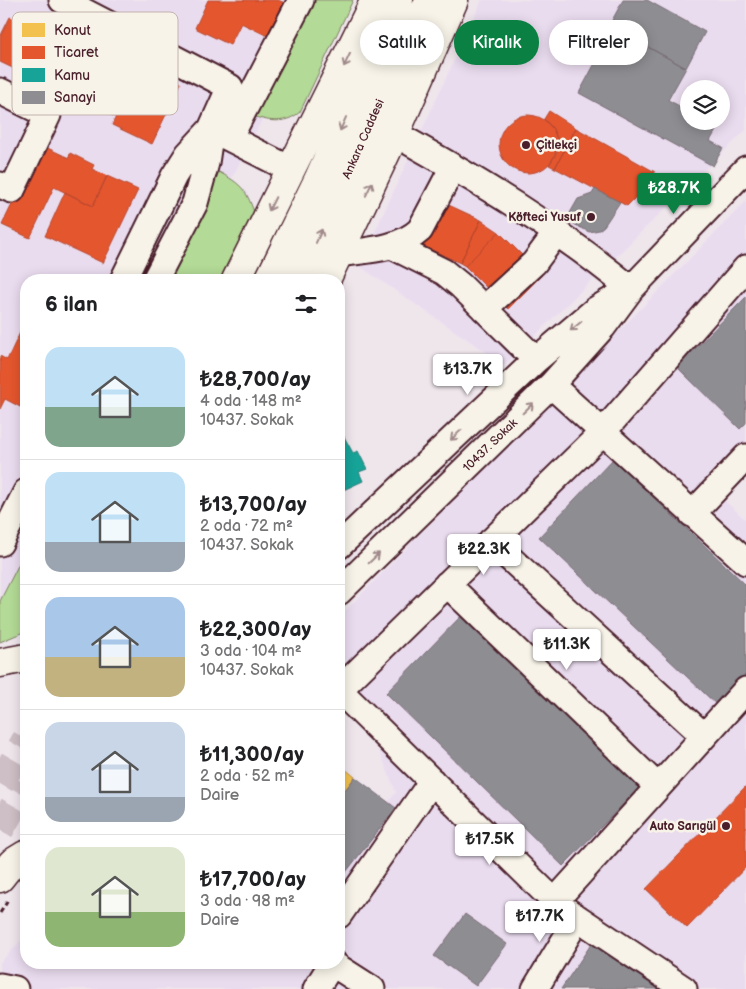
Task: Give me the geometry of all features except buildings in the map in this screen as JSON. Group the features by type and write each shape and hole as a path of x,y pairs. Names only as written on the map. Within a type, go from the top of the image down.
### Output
{"main road":[{"path":"239,274 375,0"},
{"name":"Ankara Caddesi","path":"272,274 318,180 399,0"},
{"name":"Ankara Caddesi","path":"302,274 386,89 430,0"},
{"path":"329,274 395,134 454,0"},
{"path":"0,878 17,853"}],"street":[{"path":"62,0 85,12"},
{"path":"158,274 195,203 206,163 221,133 301,0"},
{"path":"126,274 174,176 188,154 221,133 230,87 178,60"},
{"path":"0,91 12,97"},
{"path":"0,185 12,190 48,115"},
{"path":"221,133 290,169"},
{"path":"395,134 514,203 557,232 631,289"},
{"path":"339,254 392,246 413,237 420,230 453,167"},
{"name":"10437. Sokak","path":"345,586 551,385 603,327 631,289 744,175"},
{"path":"484,309 534,262 557,232"},
{"path":"392,246 444,272 536,360"},
{"path":"345,684 602,433 746,268"},
{"name":"10437. Sokak","path":"345,540 536,360 595,310 631,289"},
{"path":"551,385 746,562"},
{"path":"692,514 746,457"},
{"path":"2,531 20,502"},
{"path":"491,541 704,736"},
{"path":"448,584 658,787"},
{"path":"555,901 746,690"},
{"path":"345,696 555,901 684,989"},
{"path":"345,906 432,781"},
{"path":"535,989 578,918"},
{"path":"316,989 329,969"},
{"path":"342,969 372,989"},
{"path":"0,986 15,989"}],"shaded area":[{"path":"0,0 353,0 300,112 293,118 262,120 232,178 247,192 254,212 223,274 20,274 20,634 0,642"},
{"path":"482,0 746,0 746,130 505,365 359,266 454,61 454,65 539,65 539,20 473,20"},
{"path":"746,201 746,455 713,490 746,520 746,989 0,989 0,962 20,942 20,969 345,969 345,858 396,792 345,669 345,611"}],"green space":[{"path":"309,0 353,0 300,112 289,119 277,121 253,116"},
{"path":"219,172 233,180 245,192 254,212 223,274 167,274"},
{"path":"20,562 20,634 0,642 0,601"}],"tunnel":[{"path":"0,784 20,749"},
{"path":"0,830 20,795"}],"place":[{"name":"Çitlekçi","path":"526,145"},
{"name":"Köfteci Yusuf","path":"591,217"},
{"name":"Auto Sarıgül","path":"726,826"}]}
